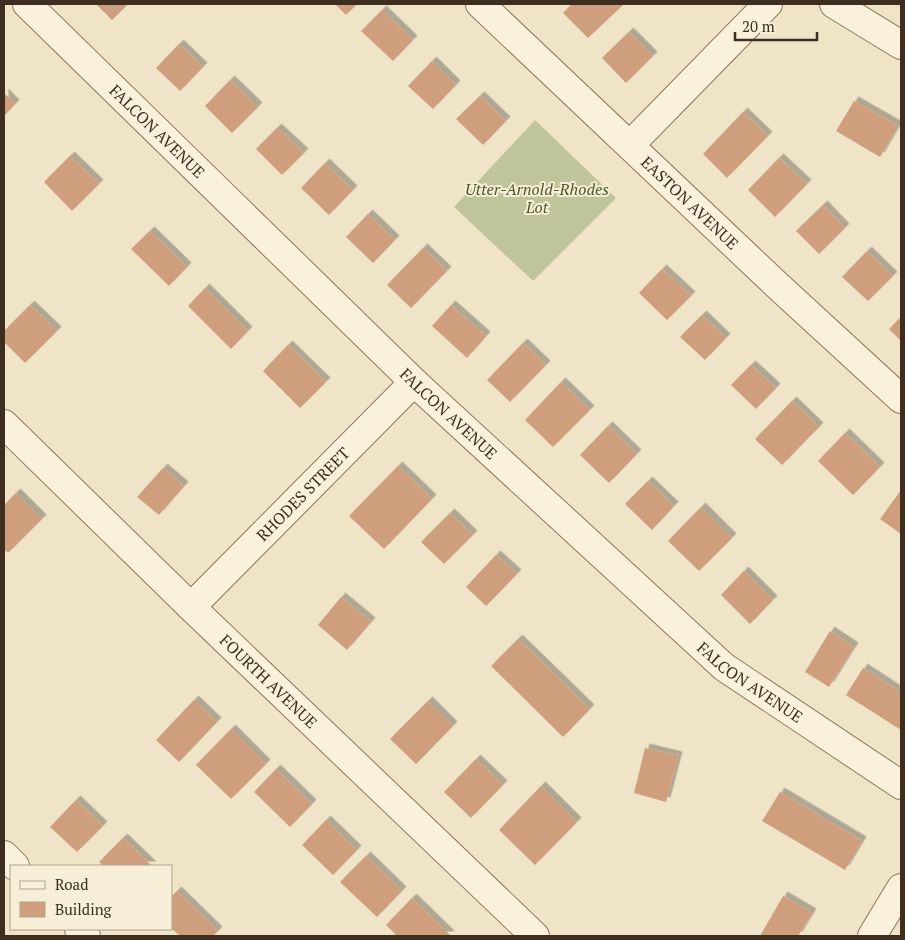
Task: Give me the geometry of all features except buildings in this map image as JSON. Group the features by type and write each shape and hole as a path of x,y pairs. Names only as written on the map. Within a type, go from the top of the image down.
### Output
{"street":[{"name":"FALCON AVENUE","path":"27,4 414,382 724,667 901,785"},
{"name":"EASTON AVENUE","path":"480,4 778,286 901,399"},
{"path":"630,145 768,4"},
{"path":"834,4 901,45"},
{"name":"RHODES STREET","path":"191,607 414,382"},
{"name":"FOURTH AVENUE","path":"4,424 191,607 535,936"},
{"path":"4,855 15,865"},
{"path":"872,936 901,888"}],"green space":[{"name":"Utter-Arnold-Rhodes Lot","path":"535,120 616,198 533,281 454,207"}]}
